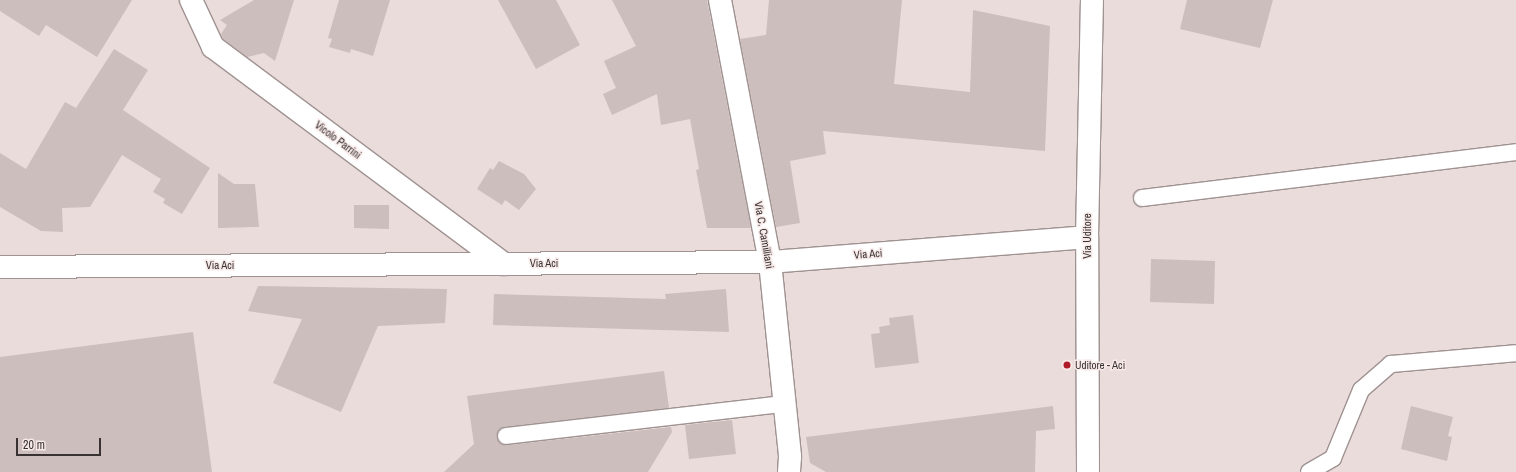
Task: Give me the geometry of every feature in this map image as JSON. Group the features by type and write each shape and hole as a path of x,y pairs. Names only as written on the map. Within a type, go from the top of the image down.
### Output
{"street":[{"name":"Vicolo Parrini","path":"191,0 213,47 504,264"},
{"name":"Via C. Camilliani","path":"720,0 770,262 790,457 789,472"},
{"name":"Via Uditore","path":"1088,472 1087,237 1092,0"},
{"name":"Via Aci","path":"0,266 770,262 1087,237"}],"lane":[{"path":"1142,198 1516,152"},
{"path":"1309,472 1333,458 1361,390 1392,364 1516,353"},
{"path":"506,436 784,404"}],"building":[{"path":"0,0 132,0 97,57 46,25 39,36 0,11"},
{"path":"254,0 294,0 275,61 264,53 247,57 223,39 221,34 227,25 220,20"},
{"path":"339,0 390,0 373,56 351,49 350,53 329,47 332,39 328,38"},
{"path":"498,0 556,0 580,45 536,69"},
{"path":"612,0 707,0 751,228 707,228 696,170 699,169 690,119 661,125 657,94 612,115 603,94 616,88 604,61 636,46"},
{"path":"769,0 902,0 894,84 970,92 973,10 1050,26 1045,151 823,131 826,154 790,161 800,223 776,227 740,39 766,35"},
{"path":"1187,0 1273,0 1260,48 1180,29"},
{"path":"114,49 148,70 123,110 210,168 182,214 163,203 165,199 153,192 161,179 122,155 90,207 62,208 63,232 41,231 0,207 0,153 26,169 65,102 76,108"},
{"path":"499,161 524,174 536,189 519,210 505,200 502,205 477,189 490,168 493,170"},
{"path":"218,173 234,184 255,184 259,227 218,228"},
{"path":"354,205 389,205 389,229 354,228"},
{"path":"1151,259 1215,261 1214,304 1150,302"},
{"path":"258,286 447,289 445,323 378,326 341,412 273,383 302,319 248,311"},
{"path":"726,289 729,332 493,325 494,294 666,299 665,294"},
{"path":"913,315 919,363 875,368 871,334 880,333 879,327 890,325 889,318"},
{"path":"193,332 212,472 0,472 0,357"},
{"path":"664,371 669,408 505,427 497,433 499,442 507,445 671,427 672,432 648,472 444,472 474,444 467,396"},
{"path":"1053,406 1055,429 1036,431 1035,472 826,472 810,463 806,437"},
{"path":"1411,406 1453,417 1448,436 1452,437 1447,461 1401,449"},
{"path":"732,420 736,454 689,459 685,425"}],"place":[{"name":"Uditore - Aci","path":"1067,365"}]}
